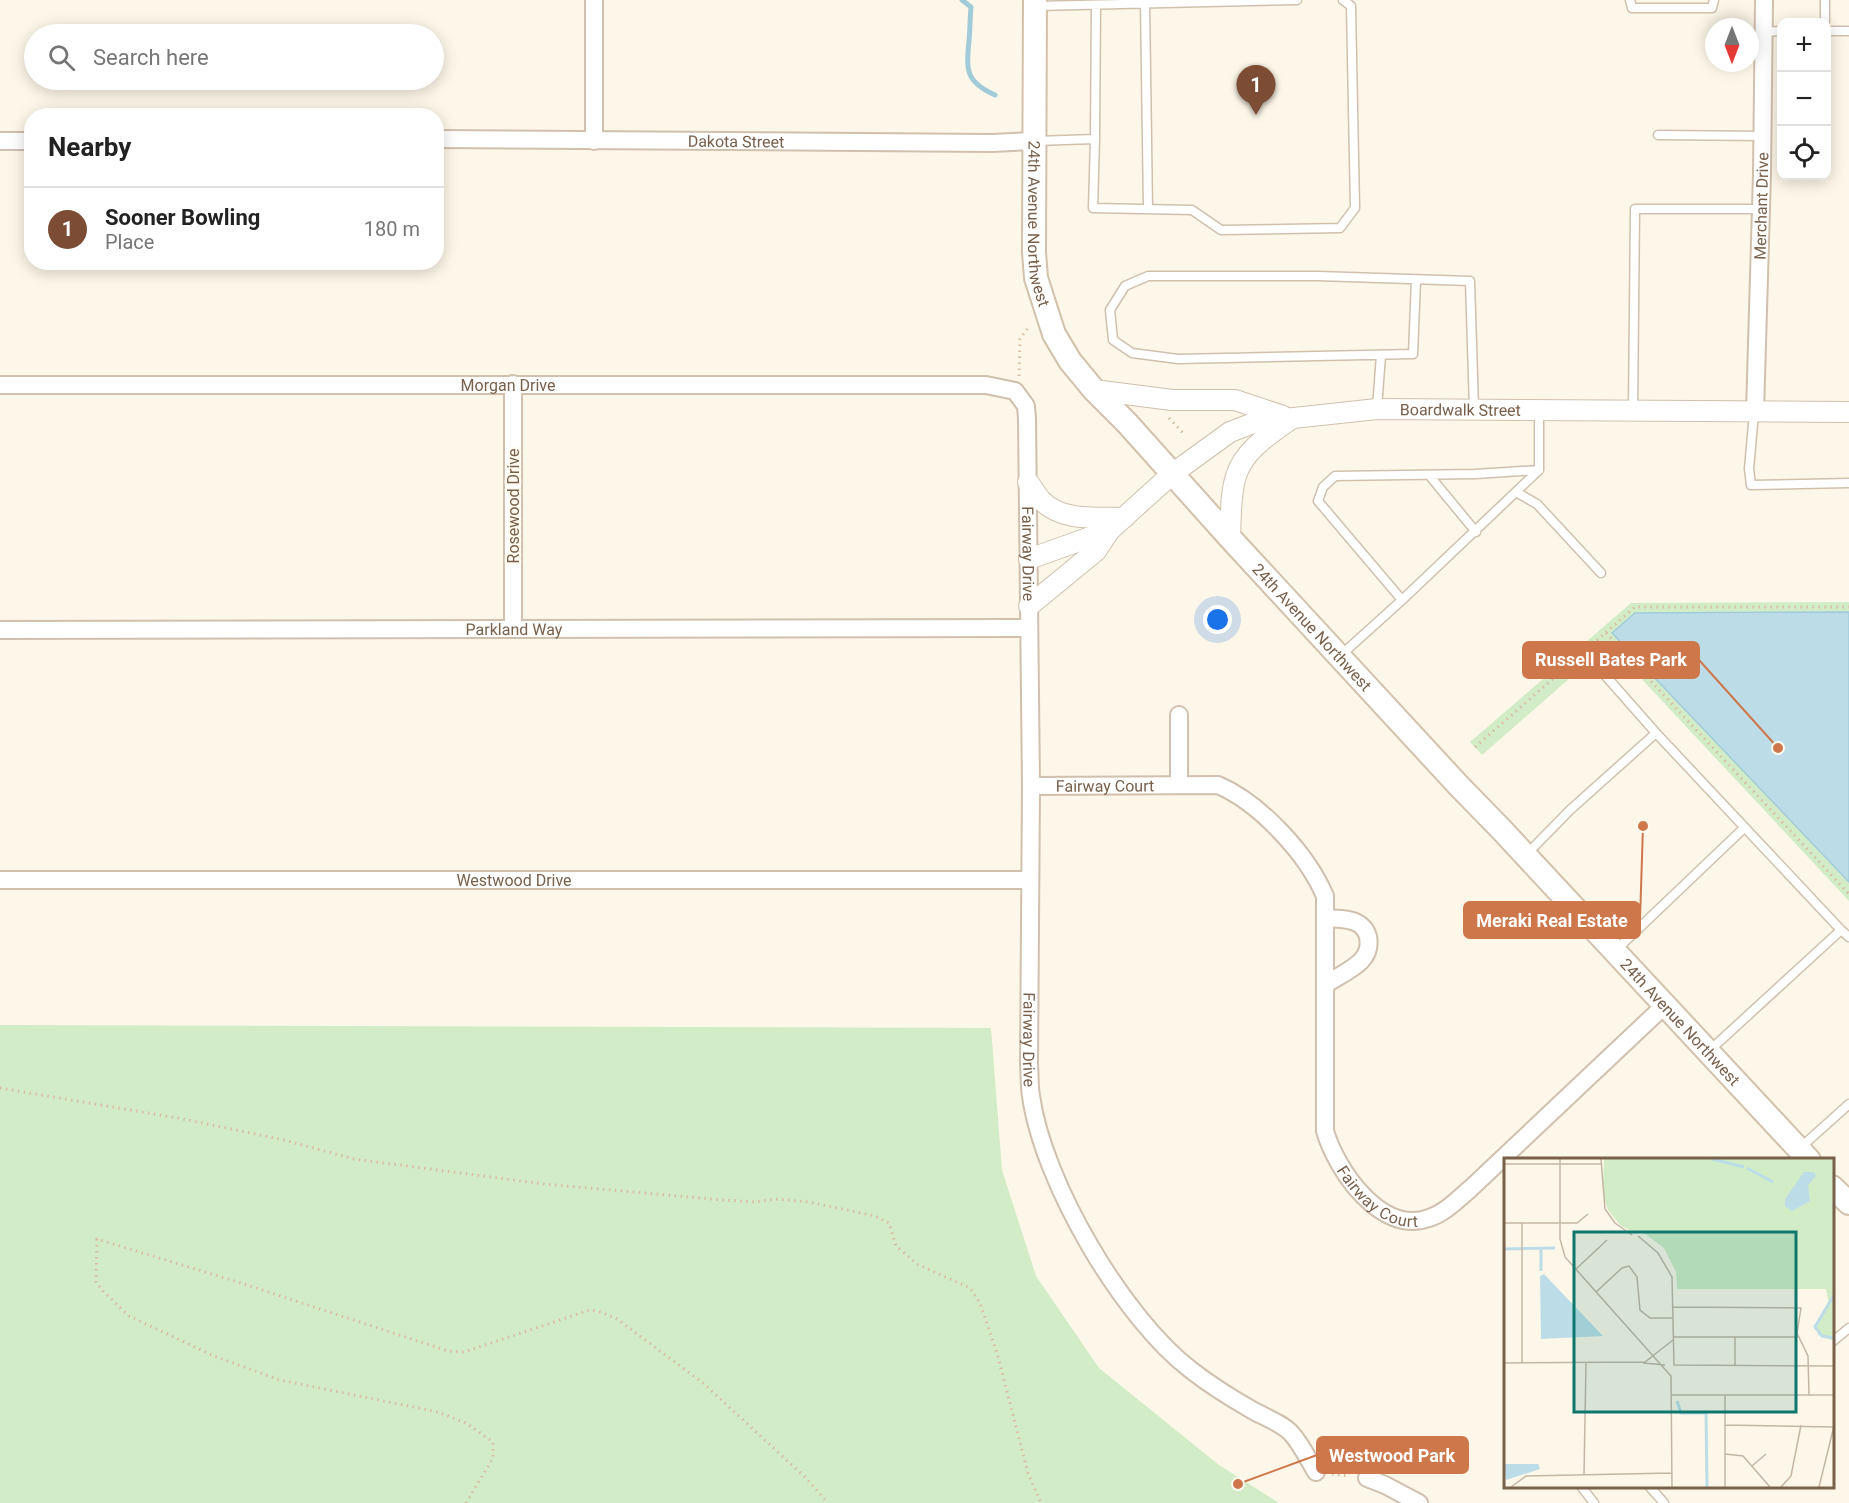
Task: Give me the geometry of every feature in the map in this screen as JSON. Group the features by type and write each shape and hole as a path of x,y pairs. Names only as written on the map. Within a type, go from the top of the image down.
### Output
{"main road":[{"name":"24th Avenue Northwest","path":"1035,3 1034,252 1036,278 1054,334 1070,361 1094,390 1127,423 1459,786 1804,1154"}],"street":[{"path":"594,0 594,141"},
{"name":"Merchant Drive","path":"1755,412 1764,0"},
{"name":"Dakota Street","path":"444,140 992,143 1034,141"},
{"path":"0,141 24,141"},
{"name":"Rosewood Drive","path":"513,384 513,629"},
{"name":"Morgan Drive","path":"0,385 986,385 1015,391"},
{"path":"1094,390 1172,400 1235,400 1291,419"},
{"name":"Fairway Drive","path":"1015,391 1026,406 1028,482 1031,786 1028,1025 1031,1096 1046,1152 1071,1209 1096,1257 1148,1328 1171,1353 1216,1389 1290,1432 1316,1472"},
{"name":"Boardwalk Street","path":"1117,524 1172,474 1221,437 1241,426 1256,422 1377,409 1849,412"},
{"path":"1230,538 1234,487 1242,463 1258,444 1291,419"},
{"path":"1028,482 1043,502 1063,514 1117,524"},
{"path":"1029,559 1117,524"},
{"path":"1029,606 1096,551 1117,524"},
{"name":"Parkland Way","path":"0,630 1028,628"},
{"path":"1179,715 1179,786"},
{"name":"Fairway Court","path":"1031,786 1218,785 1256,807 1301,855 1313,871 1325,896 1325,1131 1336,1160 1347,1176 1371,1203 1391,1217 1404,1220 1427,1219 1450,1206 1665,1005"},
{"name":"Westwood Drive","path":"0,880 1029,880"},
{"path":"1325,985 1360,961 1369,951 1366,931 1358,924 1347,920 1326,918"},
{"path":"1367,1478 1419,1503"}],"lane":[{"path":"1035,3 1096,5 1297,0"},
{"path":"1096,5 1093,208 1192,210 1221,230 1340,228 1355,208 1351,6 1343,0"},
{"path":"1630,0 1632,8 1712,8 1714,0"},
{"path":"1825,0 1825,18"},
{"path":"1145,4 1148,209"},
{"path":"1831,31 1849,31"},
{"path":"1764,32 1777,32"},
{"path":"1658,135 1762,136"},
{"path":"1034,141 1095,139"},
{"path":"1633,411 1635,209 1761,209"},
{"path":"1416,280 1413,354 1178,359 1132,352 1113,340 1110,310 1125,286 1148,276 1318,276 1470,281 1474,410"},
{"path":"1377,409 1382,355"},
{"path":"1340,656 1476,532 1539,470 1539,410"},
{"path":"1755,412 1749,469 1751,485 1849,483"},
{"path":"1402,600 1318,501 1323,487 1335,476 1475,474 1539,470"},
{"path":"1429,475 1476,532"},
{"path":"1516,492 1537,504 1601,573"},
{"path":"1597,666 1744,828 1849,937"},
{"path":"1526,856 1570,810 1656,733"},
{"path":"1616,951 1744,828"},
{"path":"1709,1052 1841,930"},
{"path":"1804,1154 1849,1104"},
{"path":"1834,1341 1849,1329"},
{"path":"1583,1488 1594,1503"},
{"path":"1651,1488 1664,1503"}],"path":[{"path":"1015,391 1019,374 1020,339 1043,304"},
{"path":"1168,417 1185,435"},
{"path":"1475,747 1635,608 1849,607"},
{"path":"1606,633 1849,894"},
{"path":"0,1088 178,1118 284,1140 354,1159 406,1167 544,1184 723,1200 755,1202 776,1199 810,1202 875,1216 889,1223 896,1246 917,1264 970,1288 980,1303 997,1353 1028,1473 1041,1503"},
{"path":"466,1503 493,1458 493,1442 466,1423 438,1412 280,1380 214,1356 129,1317 96,1282 97,1239 238,1282 448,1351 464,1352 590,1310 601,1312 616,1319 703,1383 806,1478 828,1503"},
{"path":"1316,1472 1367,1478"}],"green space":[{"path":"1849,602 1849,901 1609,644 1482,755 1470,742 1631,603"},
{"path":"0,1025 991,1028 1002,1170 1036,1276 1099,1368 1219,1465 1279,1503 0,1503"}],"water":[{"path":"1849,612 1849,882 1612,633 1635,613"}],"waterway":[{"path":"962,0 971,7 968,60 970,74 978,85 995,95"}],"place":[{"name":"Sooner Bowling","path":"1256,115"},
{"name":"Russell Bates Park","path":"1778,748"},
{"name":"Meraki Real Estate","path":"1643,826"},
{"name":"Westwood Park","path":"1238,1484"}]}
